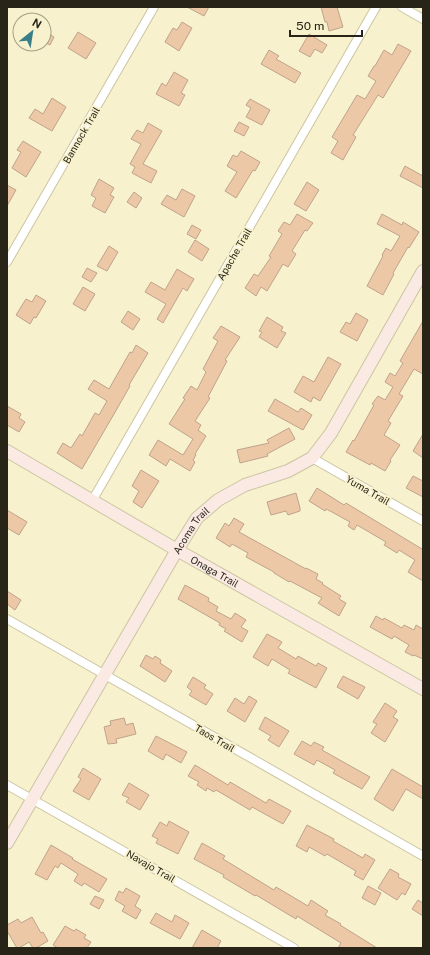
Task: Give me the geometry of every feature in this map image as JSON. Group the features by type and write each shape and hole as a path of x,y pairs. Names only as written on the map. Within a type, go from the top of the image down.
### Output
{"street":[{"name":"Bannock Trail","path":"7,262 154,7"},
{"name":"Apache Trail","path":"92,501 376,7"},
{"path":"402,7 423,19"},
{"name":"Acoma Trail","path":"7,843 197,518 218,500 245,485 288,471 312,458 332,433 423,271"},
{"name":"Onaga Trail","path":"7,451 177,550 423,689"},
{"name":"Yuma Trail","path":"312,458 423,521"},
{"name":"Taos Trail","path":"7,620 423,856"},
{"name":"Navajo Trail","path":"7,785 294,948"}],"building":[{"path":"187,7 209,7 204,16"},
{"path":"321,7 337,7 343,27 329,31"},
{"path":"182,22 192,28 179,51 165,42 173,28 177,30"},
{"path":"78,32 96,43 86,59 68,48"},
{"path":"309,34 327,45 322,53 315,49 310,57 299,51"},
{"path":"398,44 411,51 383,98 378,95 353,135 356,137 343,160 331,153 338,141 332,137 357,95 365,99 376,81 368,76 384,50 392,55"},
{"path":"269,50 279,56 276,59 301,73 295,83 261,64"},
{"path":"174,72 188,80 181,93 185,95 179,106 156,94 162,83 166,86"},
{"path":"52,98 66,107 52,131 29,118 35,109 43,114"},
{"path":"250,99 270,110 262,125 246,117 251,108 246,105"},
{"path":"239,122 249,127 244,136 234,131"},
{"path":"148,123 162,131 143,164 157,171 151,183 132,173 135,167 130,164 141,144 131,139 137,130 143,133"},
{"path":"23,141 41,152 26,177 12,168 21,152 17,150"},
{"path":"241,151 260,162 255,171 253,170 236,198 225,191 237,172 227,166 233,155 237,157"},
{"path":"405,166 423,176 423,188 400,176"},
{"path":"99,179 114,188 110,195 114,197 105,213 92,206 96,198 91,195"},
{"path":"307,182 319,190 306,211 294,204"},
{"path":"7,185 16,190 7,206"},
{"path":"182,189 195,196 184,217 161,204 167,195 176,200"},
{"path":"134,192 142,198 136,208 127,202"},
{"path":"297,214 313,223 307,231 305,230 292,251 296,254 288,267 283,264 267,291 261,287 256,296 245,288 254,274 258,276 271,257 269,256 282,234 278,231 284,222 290,225"},
{"path":"382,214 402,225 403,222 419,232 409,248 408,247 393,273 394,274 383,295 367,286 386,248 391,251 400,236 377,224"},
{"path":"192,225 201,230 196,239 187,234"},
{"path":"195,240 209,249 202,261 188,252"},
{"path":"109,246 118,252 107,271 97,266"},
{"path":"87,268 97,273 91,282 82,277"},
{"path":"177,269 194,279 187,291 183,288 163,323 157,319 166,304 145,292 151,282 165,290"},
{"path":"83,287 95,294 85,311 73,304"},
{"path":"36,295 46,301 36,318 34,317 30,324 16,315 26,299 32,302"},
{"path":"128,311 140,319 133,330 121,322"},
{"path":"356,313 368,320 357,341 340,332 346,322 350,324"},
{"path":"267,317 283,327 281,331 286,333 277,348 259,337 262,332 259,331"},
{"path":"423,321 423,374 414,369 399,394 403,396 388,421 391,423 384,435 400,445 385,471 346,452 353,440 354,441 374,405 372,404 378,396 385,400 393,387 385,382 390,373 395,376 403,363 400,361"},
{"path":"221,326 240,337 225,360 227,361 208,397 210,398 195,421 201,425 198,430 206,436 195,454 196,455 193,460 195,462 190,471 170,459 166,466 149,455 158,440 183,455 193,439 169,424 185,399 183,398 191,386 197,390 206,372 203,369 218,341 213,338"},
{"path":"136,345 148,353 82,469 57,453 63,443 71,448 80,434 82,436 95,413 99,415 107,401 88,389 94,380 109,389 130,352 132,353"},
{"path":"328,357 341,364 320,401 313,397 311,402 294,392 303,376 314,382"},
{"path":"275,399 298,412 301,408 312,415 303,430 268,411"},
{"path":"7,406 21,414 19,418 25,422 19,432 7,425"},
{"path":"289,428 295,439 267,454 268,456 240,463 237,450 269,443 267,440"},
{"path":"423,434 423,458 413,451"},
{"path":"141,470 159,481 142,508 133,502 139,491 132,486"},
{"path":"413,476 423,481 423,497 406,488"},
{"path":"317,488 344,505 346,503 422,549 423,547 423,581 408,572 415,560 399,550 397,553 384,545 386,542 357,525 354,530 348,526 350,522 326,509 325,511 309,501"},
{"path":"296,493 300,511 288,515 286,511 271,515 267,502"},
{"path":"7,510 27,522 19,535 7,528"},
{"path":"234,518 244,524 239,532 306,569 318,574 316,579 341,596 339,599 346,603 339,616 318,603 322,598 290,581 289,582 246,557 248,553 232,544 230,547 216,538 225,523 229,526"},
{"path":"185,585 209,598 208,601 218,607 216,611 231,619 235,613 246,620 241,627 248,631 242,642 224,631 226,629 219,625 220,623 178,599"},
{"path":"7,591 21,600 15,610 7,604"},
{"path":"376,616 383,620 384,618 402,628 404,625 414,630 416,625 423,629 423,659 405,652 409,645 394,636 392,639 370,627"},
{"path":"267,634 282,642 278,648 296,659 298,656 316,666 318,663 327,668 316,688 288,673 290,670 272,659 268,666 253,657"},
{"path":"146,655 153,659 155,656 161,660 160,663 172,671 165,682 140,666"},
{"path":"343,676 365,687 358,699 337,687"},
{"path":"193,677 206,685 204,688 213,694 206,705 189,695 192,691 187,687"},
{"path":"249,696 257,701 245,722 227,711 235,698 244,704"},
{"path":"385,703 397,711 393,717 398,720 385,742 371,733 377,724 373,722"},
{"path":"265,717 289,731 279,747 268,740 271,736 259,729"},
{"path":"124,718 126,725 133,723 136,734 116,739 117,743 108,744 104,727 111,725 110,721"},
{"path":"156,736 187,752 181,763 166,754 163,760 148,751"},
{"path":"302,741 311,746 314,742 324,747 322,750 370,777 362,789 333,773 335,770 317,760 314,765 294,754"},
{"path":"195,765 228,785 230,782 266,803 269,799 291,811 283,824 252,807 250,810 216,790 214,792 207,788 206,791 197,785 199,782 188,776"},
{"path":"83,768 101,779 89,800 73,791 81,779 78,777"},
{"path":"392,769 423,787 423,799 406,789 393,811 374,799"},
{"path":"129,783 149,795 140,810 126,802 129,798 122,795"},
{"path":"169,821 189,832 178,854 156,843 158,839 152,836 160,822 167,826"},
{"path":"307,825 334,839 333,841 363,858 365,854 375,860 363,880 354,875 356,871 327,854 325,856 309,847 307,852 296,846"},
{"path":"202,843 225,856 223,859 274,890 276,887 308,906 311,900 328,911 325,915 377,948 338,948 341,943 297,916 296,919 256,895 255,896 223,877 224,875 194,859"},
{"path":"51,845 107,879 99,892 84,883 82,886 74,881 78,874 61,863 58,868 55,866 47,880 35,874"},
{"path":"390,869 399,874 398,877 411,884 405,895 402,893 397,900 378,888"},
{"path":"368,886 381,893 375,905 362,898"},
{"path":"126,888 140,896 135,906 141,910 136,919 122,911 125,906 115,900 119,891 123,893"},
{"path":"95,896 104,900 99,909 90,904"},
{"path":"418,900 423,903 423,916 412,909"},
{"path":"156,913 172,922 175,915 189,923 180,939 150,923"},
{"path":"32,917 41,933 43,932 48,941 36,948 33,948 29,942 17,948 7,931 7,925 18,919 21,923"},
{"path":"65,926 74,931 76,929 86,935 84,938 91,942 87,948 58,948 53,945"},
{"path":"202,930 221,941 217,948 192,948"}]}
